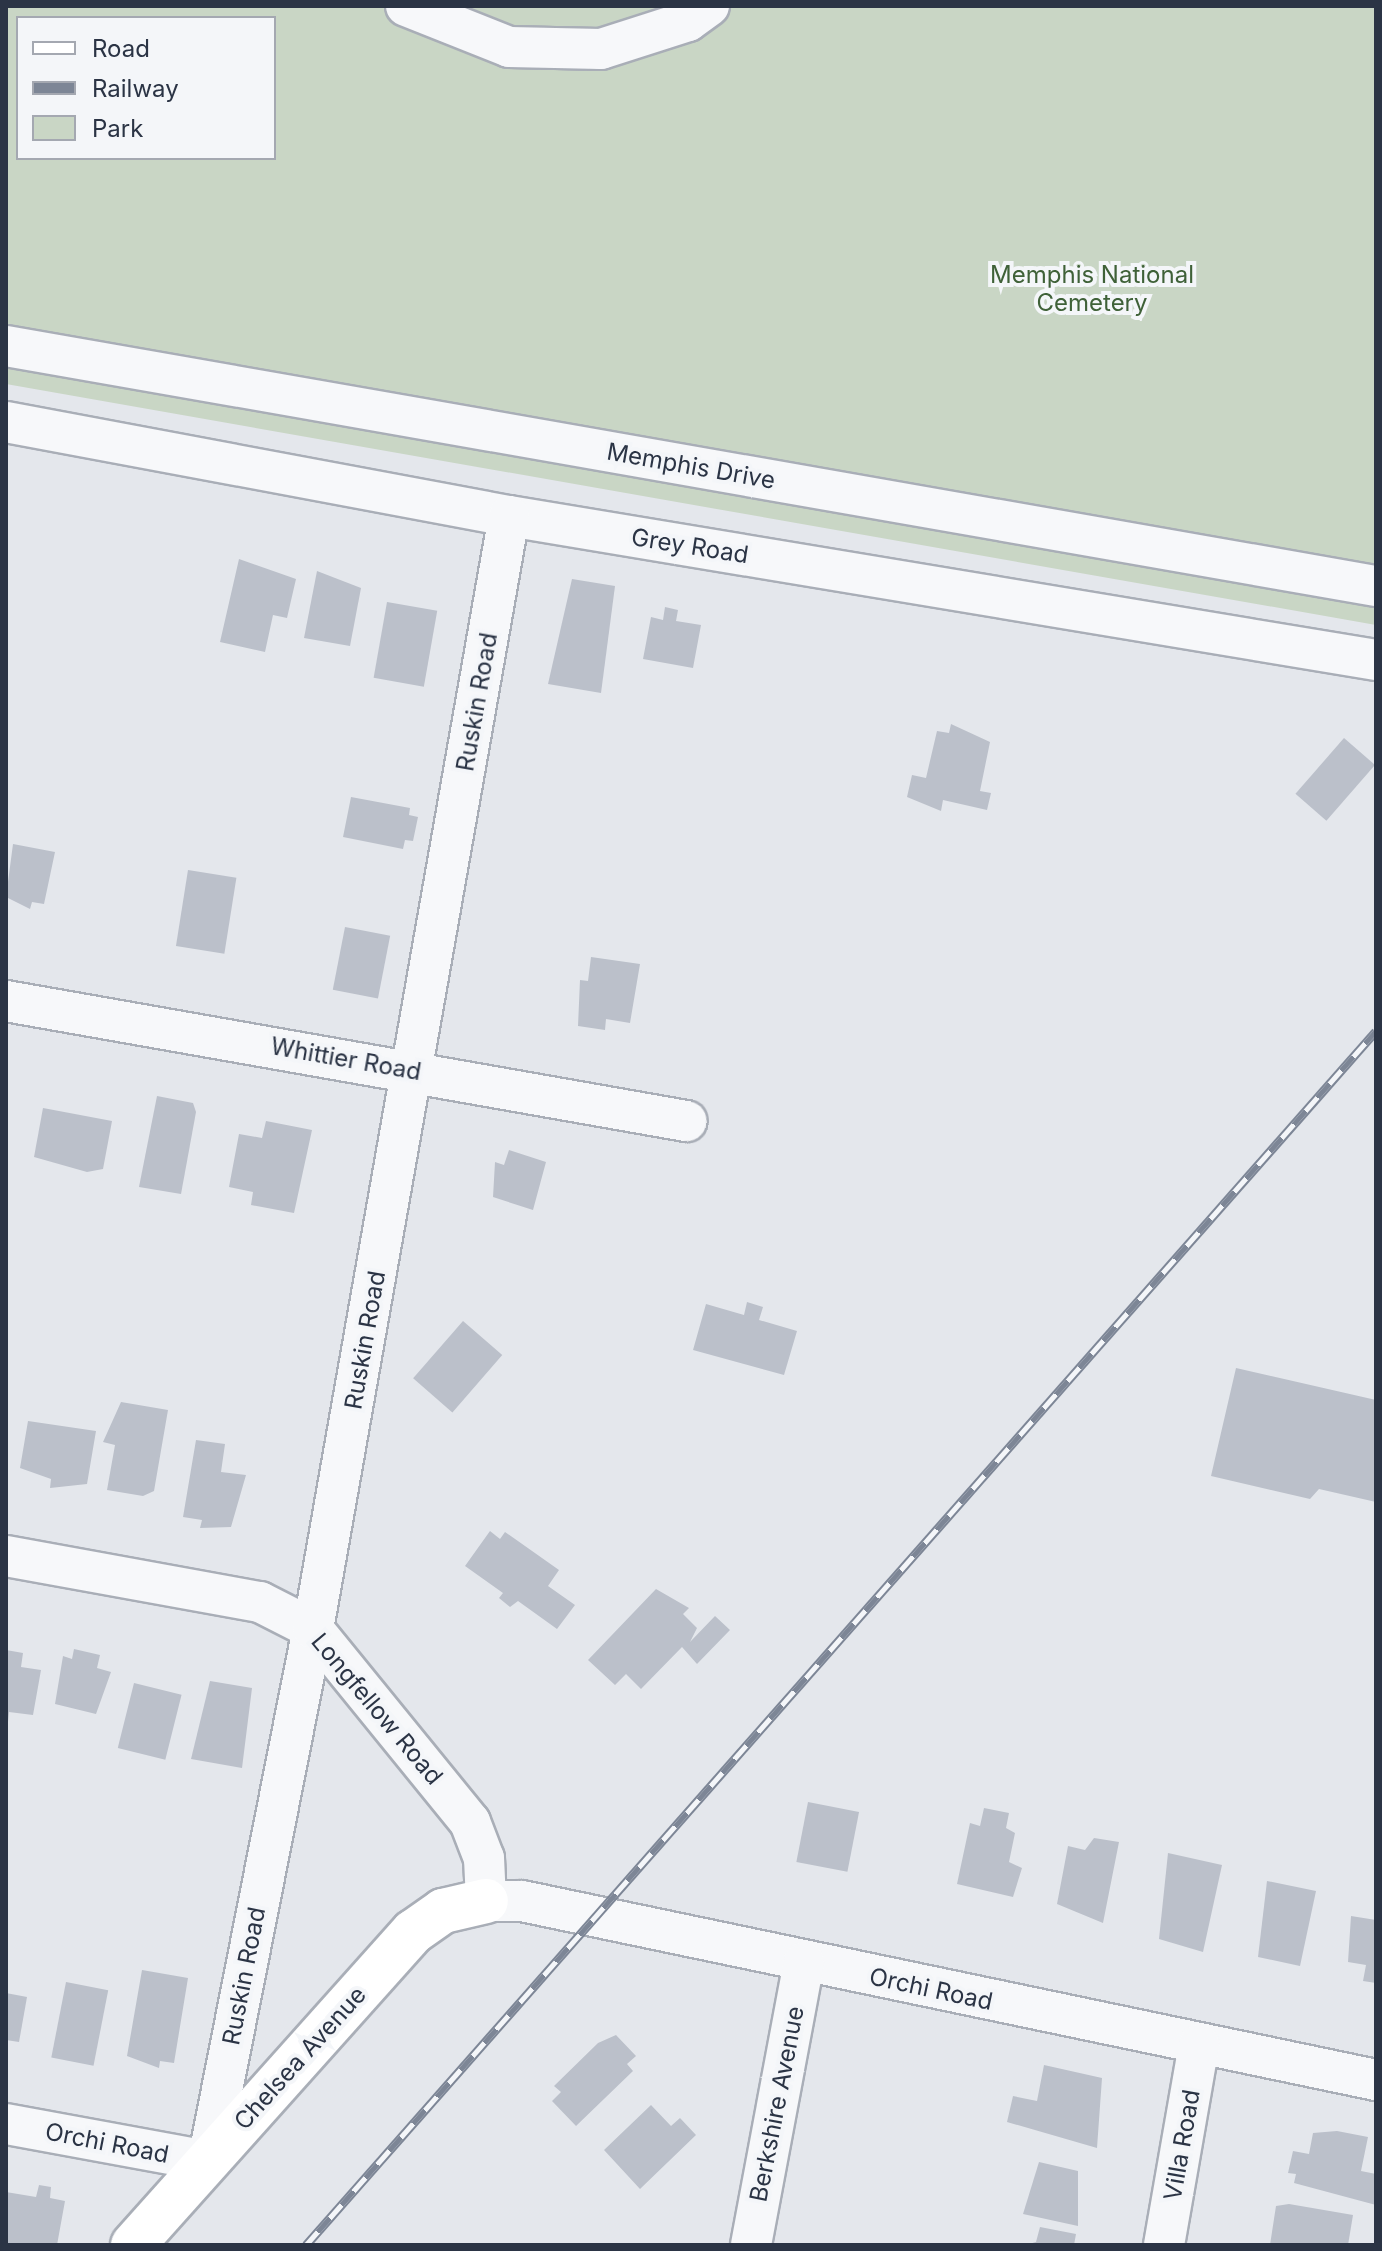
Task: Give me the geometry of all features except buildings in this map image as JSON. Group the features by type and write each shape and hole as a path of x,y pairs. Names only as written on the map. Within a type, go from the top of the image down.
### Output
{"street":[{"path":"406,6 509,47 601,49 688,21 709,6"},
{"name":"Memphis Drive","path":"6,346 1376,586"},
{"name":"Grey Road","path":"6,422 509,516 1376,660"},
{"name":"Ruskin Road","path":"208,2161 313,1629 509,516"},
{"name":"Whittier Road","path":"6,1001 413,1070 686,1121"},
{"name":"Longfellow Road","path":"6,1556 260,1602 313,1629 470,1822 484,1858 486,1901"},
{"name":"Orchi Road","path":"486,1901 522,1901 1376,2080"},
{"name":"Chelsea Avenue","path":"133,2245 413,1932 443,1911 486,1901"},
{"name":"Berkshire Avenue","path":"751,2245 804,1962"},
{"name":"Villa Road","path":"1164,2245 1199,2044"},
{"name":"Orchi Road","path":"6,2124 208,2161"}],"green space":[{"name":"Memphis National Cemetery","path":"6,6 1376,6 1376,625 6,384"}],"railway":[{"path":"306,2245 1376,1031"}]}
